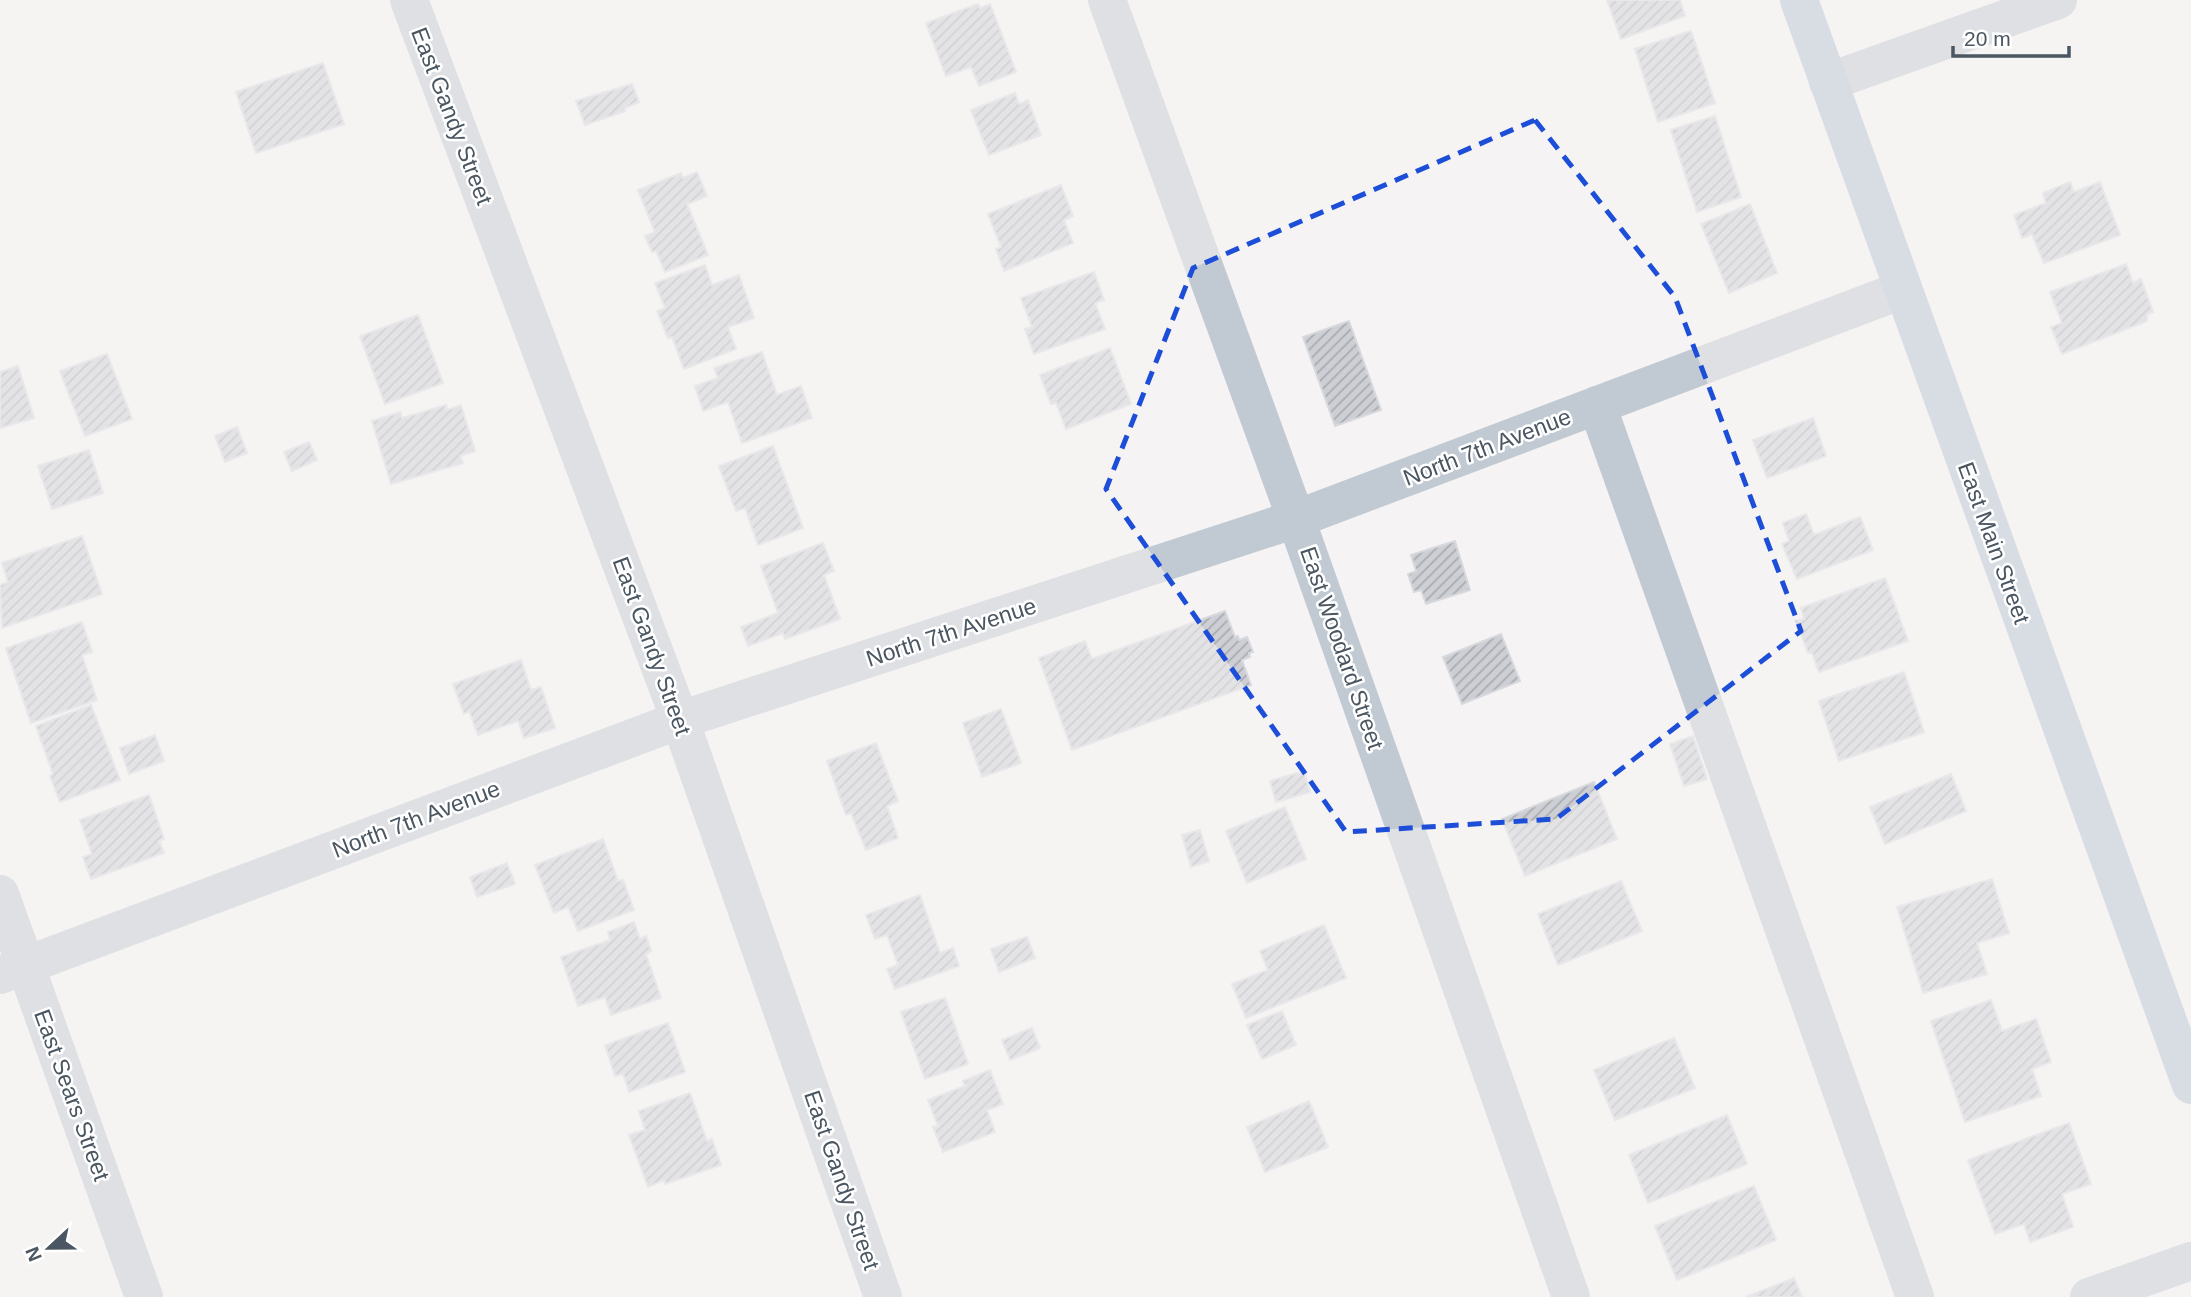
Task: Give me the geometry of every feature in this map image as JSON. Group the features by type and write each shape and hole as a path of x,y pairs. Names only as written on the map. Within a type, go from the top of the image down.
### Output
{"main road":[{"name":"East Main Street","path":"1799,0 2191,1086"}],"street":[{"name":"East Gandy Street","path":"409,0 680,720 883,1297"},
{"name":"East Woodard Street","path":"1107,0 1296,519 1571,1297"},
{"path":"1828,82 2059,0"},
{"name":"North 7th Avenue","path":"13,970 680,720 1296,519 1902,290"},
{"path":"1597,405 1914,1297"},
{"name":"East Sears Street","path":"0,894 13,970 144,1297"},
{"path":"2089,1297 2191,1261"}],"highlighted area":[{"path":"1535,120 1675,297 1801,631 1556,819 1346,832 1106,489 1193,268"}],"building":[{"path":"1607,0 1680,0 1685,16 1621,39"},
{"path":"978,4 980,8 990,4 1016,72 979,86 971,67 946,76 926,23"},
{"path":"1691,31 1715,103 1658,122 1635,49"},
{"path":"323,63 344,124 256,153 236,92"},
{"path":"632,84 639,102 625,108 625,111 585,125 576,101"},
{"path":"1015,93 1019,104 1028,100 1041,135 989,155 971,110"},
{"path":"1715,116 1741,197 1697,212 1671,130"},
{"path":"697,172 707,196 687,204 708,255 665,272 656,251 652,252 645,236 655,232 638,190 681,173 683,178"},
{"path":"2070,182 2074,192 2100,182 2120,235 2044,263 2032,234 2022,238 2014,215 2046,203 2043,193"},
{"path":"1061,185 1073,216 1064,220 1073,243 1004,271 996,249 1001,247 988,214"},
{"path":"1750,204 1777,273 1729,293 1701,224"},
{"path":"2126,264 2133,283 2141,279 2153,312 2147,314 2147,321 2062,354 2051,327 2062,323 2050,292"},
{"path":"705,265 712,285 739,275 754,318 728,327 736,349 684,369 672,337 668,338 657,311 665,308 655,283"},
{"path":"1094,272 1104,300 1095,303 1105,329 1034,354 1025,329 1032,327 1021,298"},
{"path":"418,315 443,383 385,404 360,336"},
{"path":"1349,321 1381,410 1335,426 1303,337"},
{"path":"1110,348 1131,404 1066,429 1056,403 1051,404 1040,375"},
{"path":"762,352 777,395 801,386 812,418 742,443 728,402 703,411 695,386 718,378 714,368"},
{"path":"107,354 132,419 85,436 60,371"},
{"path":"18,366 34,418 0,428 0,372"},
{"path":"446,405 447,410 461,405 475,451 460,456 463,463 391,484 372,421 400,412 402,418"},
{"path":"1813,418 1826,456 1767,478 1753,440"},
{"path":"237,427 247,453 225,462 215,436"},
{"path":"309,442 317,460 292,471 284,452"},
{"path":"773,446 803,528 758,545 745,508 736,511 719,466"},
{"path":"89,450 103,493 52,509 38,466"},
{"path":"1806,514 1814,535 1860,517 1873,550 1797,579 1782,544 1789,541 1783,523"},
{"path":"82,536 102,594 2,628 0,585 8,582 2,563"},
{"path":"1455,541 1470,590 1426,604 1421,590 1414,592 1408,574 1416,571 1411,555"},
{"path":"823,543 834,571 824,575 840,619 785,639 783,633 748,646 741,627 778,613 761,566"},
{"path":"1885,578 1908,641 1819,672 1812,653 1808,653 1796,621 1804,619 1801,608"},
{"path":"1225,611 1235,637 1238,636 1239,640 1247,637 1253,652 1249,653 1250,657 1242,660 1251,685 1072,750 1039,658 1085,641 1092,659"},
{"path":"82,622 92,652 82,655 97,700 31,723 6,648"},
{"path":"1501,634 1520,681 1462,704 1443,657"},
{"path":"521,660 531,690 541,687 555,728 524,738 518,721 478,735 469,711 464,714 453,684"},
{"path":"1904,672 1924,732 1839,761 1819,701"},
{"path":"91,705 120,780 60,802 36,726"},
{"path":"1001,709 1021,763 982,777 963,723"},
{"path":"155,735 164,761 129,774 120,748"},
{"path":"1693,736 1707,779 1684,786 1670,744"},
{"path":"876,743 898,801 887,806 898,838 866,850 851,813 846,815 827,761"},
{"path":"1304,771 1310,792 1276,802 1270,781"},
{"path":"1951,774 1966,811 1885,844 1870,807"},
{"path":"1594,782 1617,839 1525,876 1502,819"},
{"path":"149,795 164,839 159,841 164,853 91,879 83,857 92,854 80,820"},
{"path":"1285,807 1306,859 1247,883 1226,831"},
{"path":"1200,830 1209,861 1191,867 1182,835"},
{"path":"603,839 618,881 623,880 634,910 578,931 568,907 554,913 535,865"},
{"path":"507,863 515,884 477,897 470,877"},
{"path":"1992,879 2009,933 1977,943 1987,974 1923,993 1897,907"},
{"path":"1621,881 1642,931 1558,965 1538,914"},
{"path":"920,895 940,953 953,948 959,966 895,989 887,969 898,965 887,935 875,939 866,915"},
{"path":"634,922 640,939 646,936 651,951 646,954 661,998 611,1015 605,997 578,1006 561,957 610,940 608,932"},
{"path":"1324,925 1346,978 1246,1018 1232,984 1268,970 1260,951"},
{"path":"1027,937 1035,958 999,972 991,949"},
{"path":"945,998 968,1064 925,1079 901,1012"},
{"path":"1991,1000 2002,1031 2036,1019 2051,1062 2032,1069 2041,1096 1965,1122 1931,1021"},
{"path":"1282,1011 1296,1045 1262,1059 1247,1025"},
{"path":"668,1023 685,1072 629,1092 623,1074 615,1076 605,1045"},
{"path":"1032,1028 1040,1048 1010,1060 1002,1040"},
{"path":"1674,1038 1695,1088 1615,1120 1594,1070"},
{"path":"990,1070 1003,1104 987,1110 995,1132 943,1152 933,1127 938,1126 928,1100 965,1086 963,1081"},
{"path":"690,1093 707,1141 712,1139 721,1165 648,1187 629,1135 645,1130 639,1111"},
{"path":"1309,1101 1328,1147 1265,1172 1247,1127"},
{"path":"1727,1115 1747,1164 1648,1203 1629,1155"},
{"path":"2069,1123 2091,1184 2062,1194 2073,1227 2030,1242 2024,1224 1995,1234 1968,1160"},
{"path":"1754,1186 1776,1240 1677,1280 1655,1226"},
{"path":"1794,1278 1802,1297 1746,1297"}]}
